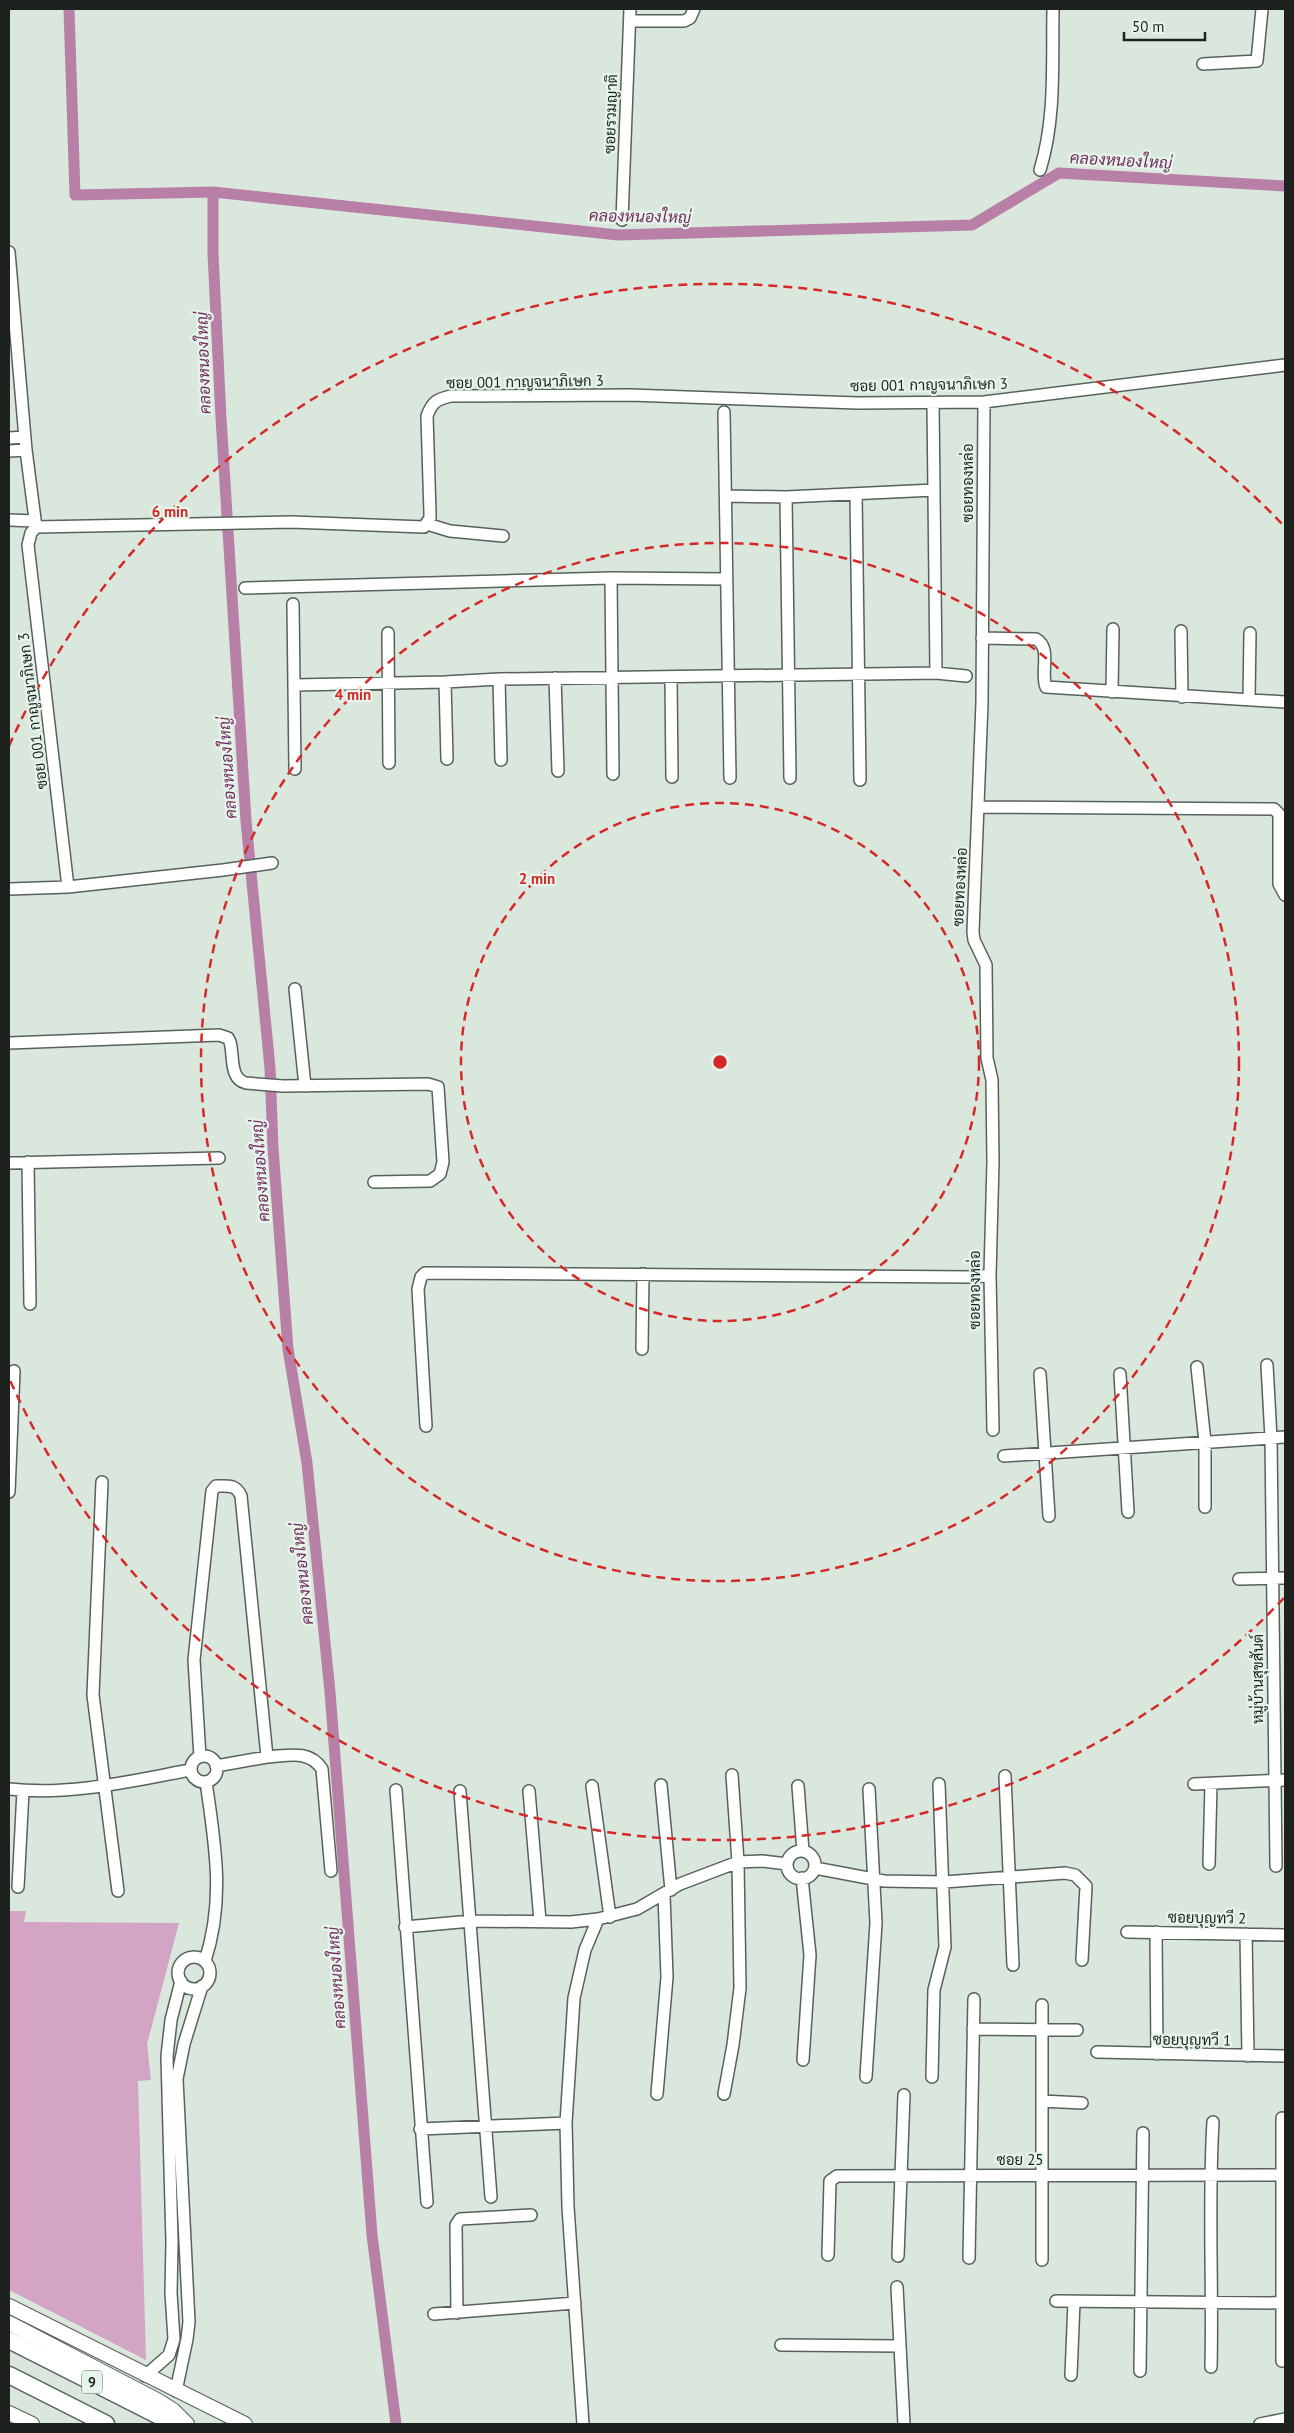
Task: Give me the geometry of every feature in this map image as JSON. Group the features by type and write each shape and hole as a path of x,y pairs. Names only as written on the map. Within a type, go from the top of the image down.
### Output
{"highway":[{"name":"9","path":"9,2340 174,2424"},
{"name":"9","path":"9,2375 106,2424"}],"main road":[{"path":"9,2306 145,2376 245,2424"},
{"path":"9,2323 157,2400 173,2410 188,2424"},
{"path":"9,2412 32,2424"}],"street":[{"name":"ซอยรวมญาติ","path":"622,220 630,9"},
{"path":"630,21 684,21 690,18 694,9"},
{"path":"1040,170 1046,151 1051,112 1053,9"},
{"path":"1204,64 1257,61 1262,9"},
{"path":"9,252 26,450 36,524"},
{"name":"ซอย 001 กาญจนาภิเษก 3","path":"427,524 430,513 430,485 427,416 431,406 439,398 630,395 933,403 984,402 1285,365"},
{"name":"ซอยทองหล่อ","path":"984,402 979,807 973,932 974,940 986,965 988,997 987,1058 992,1080 993,1162 990,1275 993,1430"},
{"path":"933,403 936,673"},
{"path":"724,412 727,496 726,579 730,778"},
{"path":"9,438 25,437"},
{"path":"9,452 26,450"},
{"path":"727,496 786,497 934,490"},
{"path":"856,494 860,780"},
{"path":"786,497 790,778"},
{"path":"9,520 36,524 291,522 418,528 427,524 450,531 503,536"},
{"name":"ซอย 001 กาญจนาภิเษก 3","path":"36,524 28,545 68,887"},
{"path":"245,588 611,578 726,579"},
{"path":"611,578 613,774"},
{"path":"293,604 296,769"},
{"path":"1112,692 1113,629"},
{"path":"1181,631 1182,697"},
{"path":"388,633 390,683 389,763"},
{"path":"1249,699 1250,633"},
{"path":"982,638 1036,639 1041,642 1044,648 1044,682 1046,687 1285,702"},
{"path":"295,686 500,679 671,676 936,673 966,676"},
{"path":"671,676 672,777"},
{"path":"555,678 558,771"},
{"path":"500,679 501,760"},
{"path":"445,682 447,759"},
{"path":"979,807 1274,809 1280,814 1279,884 1285,895"},
{"path":"9,889 68,887 267,863"},
{"path":"295,989 305,1086"},
{"path":"9,1043 224,1036 230,1042 237,1079 246,1082 283,1086 428,1084 439,1089 442,1162 440,1174 430,1181 374,1182"},
{"path":"9,1163 219,1158"},
{"path":"28,1162 30,1304"},
{"path":"426,1426 418,1289 421,1277 426,1273 973,1277 990,1275"},
{"path":"642,1349 643,1274"},
{"name":"หมู่บ้านสุขสันต์","path":"1266,1365 1272,1438 1273,1578 1279,1780 1276,1866"},
{"path":"1198,1367 1204,1442 1205,1507"},
{"path":"9,1492 14,1371"},
{"path":"1040,1374 1049,1516"},
{"path":"1120,1374 1128,1512"},
{"path":"1004,1456 1285,1437"},
{"path":"102,1482 93,1695 118,1890"},
{"path":"200,1757 194,1660 212,1491 216,1486 232,1486 237,1488 241,1496 267,1757"},
{"path":"1239,1579 1285,1578"},
{"path":"216,1766 267,1757 302,1754 317,1762 322,1769 331,1870"},
{"path":"200,1757 209,1757 216,1766 214,1778 206,1782 197,1781 190,1770 193,1761 200,1757"},
{"path":"9,1789 23,1791 68,1790 105,1786 190,1770"},
{"path":"724,2094 733,2045 740,1988 738,1862 732,1775"},
{"path":"1005,1776 1013,1965"},
{"path":"1194,1784 1279,1780"},
{"path":"172,2083 202,1986 209,1974 205,1961 211,1937 218,1880 217,1858 206,1782"},
{"path":"932,2077 934,1990 946,1947 939,1784"},
{"path":"1209,1864 1211,1784"},
{"path":"657,2094 666,1976 668,1892 661,1785"},
{"path":"592,1786 610,1917"},
{"path":"798,1786 803,1851 814,1859 815,1868 810,1875 802,1878 790,1872 788,1864 791,1855 803,1851"},
{"path":"866,2077 876,1923 869,1789"},
{"path":"396,1790 420,2129 427,2202"},
{"path":"18,1887 23,1791"},
{"path":"460,1791 491,2197"},
{"path":"529,1791 540,1921"},
{"path":"405,1927 471,1921 571,1922 598,1919 638,1909 668,1892 738,1862 762,1861 788,1864"},
{"path":"815,1868 874,1880 944,1882 1065,1873 1075,1875 1085,1882 1082,1960"},
{"path":"802,1878 810,1955 803,2060"},
{"path":"583,2424 568,2207 566,2123 574,1998 585,1950 598,1919"},
{"name":"ซอยบุญทวี 2","path":"1127,1932 1285,1935"},
{"path":"1156,1932 1157,2054"},
{"path":"1246,1934 1248,2056"},
{"path":"202,1986 188,1988 181,1981 178,1971 180,1964 185,1959 192,1957 205,1961"},
{"path":"176,2391 189,2322 178,2245 172,2083 171,2020 181,1981"},
{"path":"969,2258 974,1998"},
{"path":"1042,2005 1042,2260"},
{"path":"973,2029 1077,2030"},
{"name":"ซอยบุญทวี 1","path":"1098,2052 1285,2056"},
{"path":"898,2256 904,2095"},
{"path":"1042,2100 1082,2103"},
{"path":"1282,2118 1284,2303 1282,2361"},
{"path":"1211,2367 1210,2176 1213,2122"},
{"path":"420,2129 487,2128 566,2123"},
{"path":"1140,2371 1143,2133"},
{"name":"ซอย 25","path":"828,2255 831,2179 837,2176 1283,2175"},
{"path":"457,2313 456,2225 460,2219 531,2215"},
{"path":"145,2376 169,2355 174,2339 171,2293 178,2245"},
{"path":"897,2288 904,2424"},
{"path":"1056,2301 1284,2303"},
{"path":"1072,2375 1074,2302"},
{"path":"434,2314 575,2303"},
{"path":"781,2346 900,2346"},
{"path":"1260,2424 1285,2419"}],"shaded area":[{"path":"9,1911 26,1911 24,1922 179,1923 147,2044 151,2080 138,2081 146,2360 9,2290"}],"waterway":[{"path":"69,9 75,195 213,192"},
{"name":"คลองหนองใหญ่","path":"396,2424 372,2235 330,1692 307,1463 288,1349 273,1148 270,1068 246,821 221,418 213,254 213,192 618,235 972,225 1059,173 1285,186"}]}
